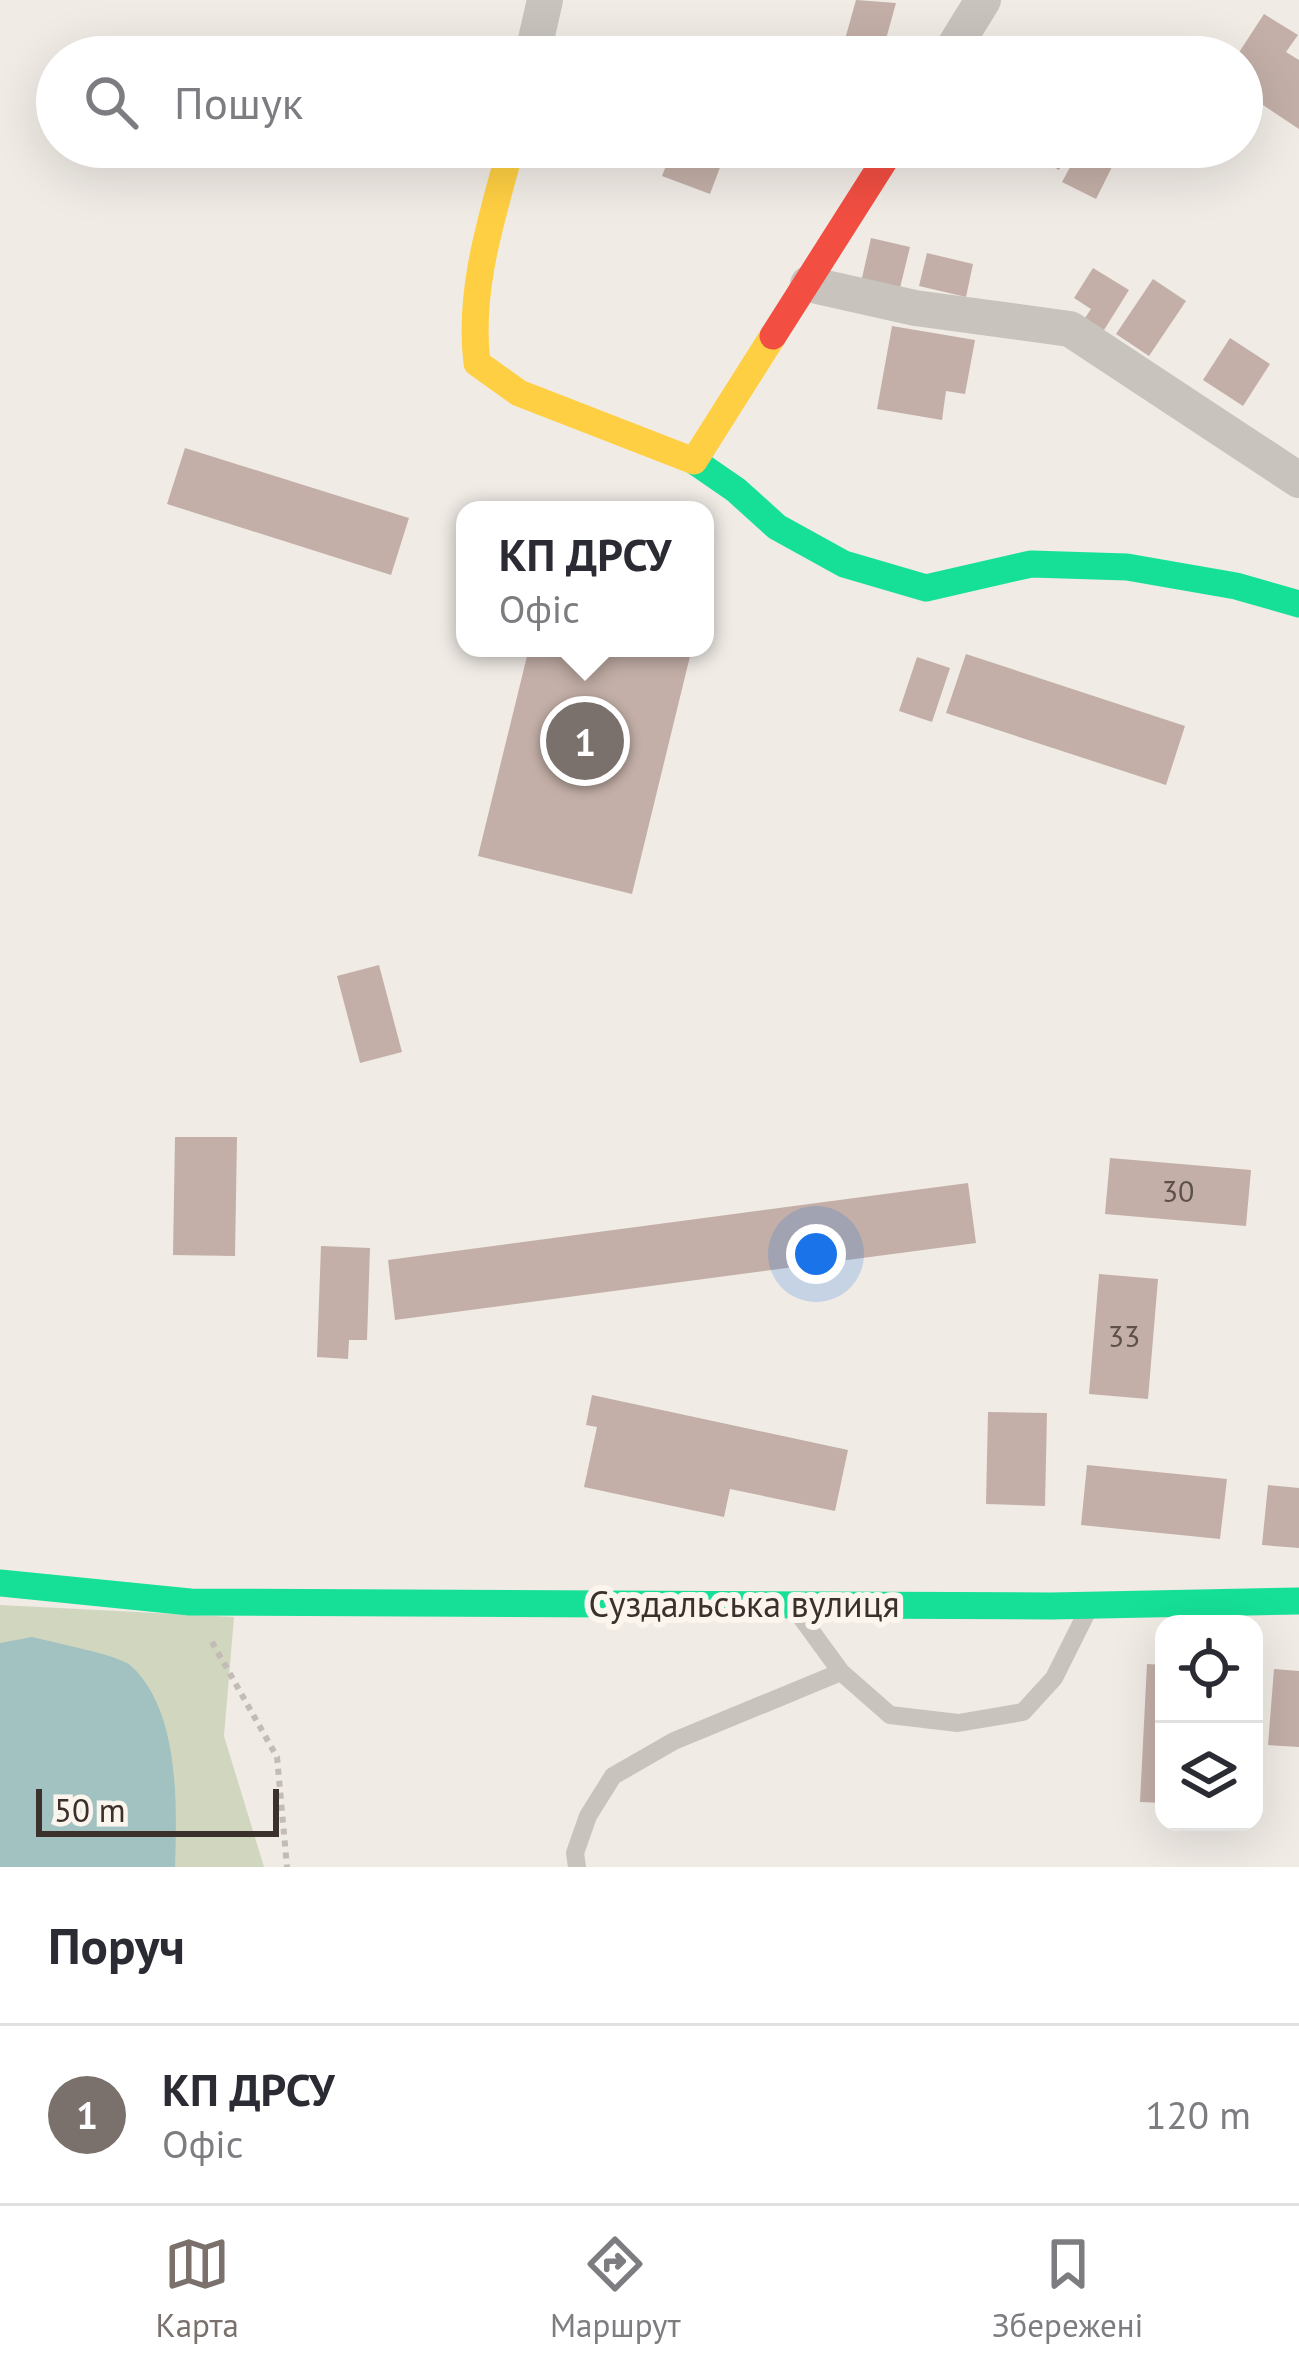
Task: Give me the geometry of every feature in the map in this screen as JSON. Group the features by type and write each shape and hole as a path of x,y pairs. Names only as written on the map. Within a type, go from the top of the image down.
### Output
{"street":[{"path":"537,36 545,0"},
{"path":"961,36 983,0"},
{"path":"506,168 471,335 477,363 519,393 694,461 777,527 844,564 926,588 1031,564 1126,567 1236,586 1299,604"},
{"path":"694,461 879,168"},
{"path":"808,284 915,308 1070,329 1299,480"},
{"name":"Суздальська вулиця","path":"0,1583 190,1602 1091,1605 1299,1601"}],"lane":[{"path":"792,1605 841,1672 890,1715 958,1723 1023,1712 1054,1678 1091,1605"},
{"path":"577,1867 574,1853 588,1816 613,1777 674,1741 841,1672"}],"path":[{"path":"190,1602 277,1757 287,1867"}],"green space":[{"path":"0,1605 234,1617 224,1736 264,1867 0,1867"}],"water":[{"path":"32,1637 123,1661 146,1684 167,1732 172,1760 175,1867 0,1867 0,1643"}],"building":[{"path":"856,0 896,3 887,36 846,36"},
{"path":"1264,14 1298,35 1286,52 1299,60 1299,129 1263,105 1263,36 1250,36"},
{"path":"665,168 720,168 710,194 662,176"},
{"path":"1070,168 1112,168 1096,199 1062,182"},
{"path":"871,238 910,247 898,296 860,287"},
{"path":"927,253 973,264 966,297 919,286"},
{"path":"1093,268 1129,290 1104,330 1085,318 1091,309 1074,298"},
{"path":"1153,279 1186,301 1149,356 1116,334"},
{"path":"892,326 975,340 965,394 946,391 942,420 877,409"},
{"path":"1230,338 1270,364 1243,406 1203,380"},
{"path":"185,448 409,518 391,575 167,504"},
{"path":"966,654 1185,726 1166,785 946,713"},
{"path":"527,657 690,657 632,894 478,856"},
{"path":"917,657 950,668 932,722 899,711"},
{"path":"379,965 402,1052 360,1063 337,976"},
{"path":"175,1137 237,1137 235,1256 173,1255"},
{"path":"1110,1158 1251,1170 1246,1226 1105,1214"},
{"path":"968,1183 976,1243 395,1320 388,1260"},
{"path":"321,1246 370,1248 367,1340 349,1340 348,1359 317,1357"},
{"path":"1099,1274 1158,1279 1148,1399 1089,1394"},
{"path":"592,1395 848,1450 835,1511 730,1489 724,1517 584,1487 597,1427 586,1425"},
{"path":"988,1412 1047,1413 1045,1506 986,1504"},
{"path":"1087,1465 1227,1479 1220,1539 1081,1525"},
{"path":"1268,1485 1299,1488 1299,1548 1262,1545"},
{"path":"1147,1664 1155,1664 1155,1803 1140,1802"},
{"path":"1274,1669 1299,1671 1299,1747 1268,1745"}],"traffic: fast":[{"path":"694,461 777,527 844,564 926,588 1031,564 1127,567 1236,586 1299,604"},
{"path":"0,1583 190,1602 1051,1606 1299,1601"}],"traffic: slow":[{"path":"505,168 479,281 475,335 477,363 519,393 694,461 773,336"}],"traffic: jam":[{"path":"773,336 880,168"}],"place":[{"name":"КП ДРСУ","path":"585,741"}]}
